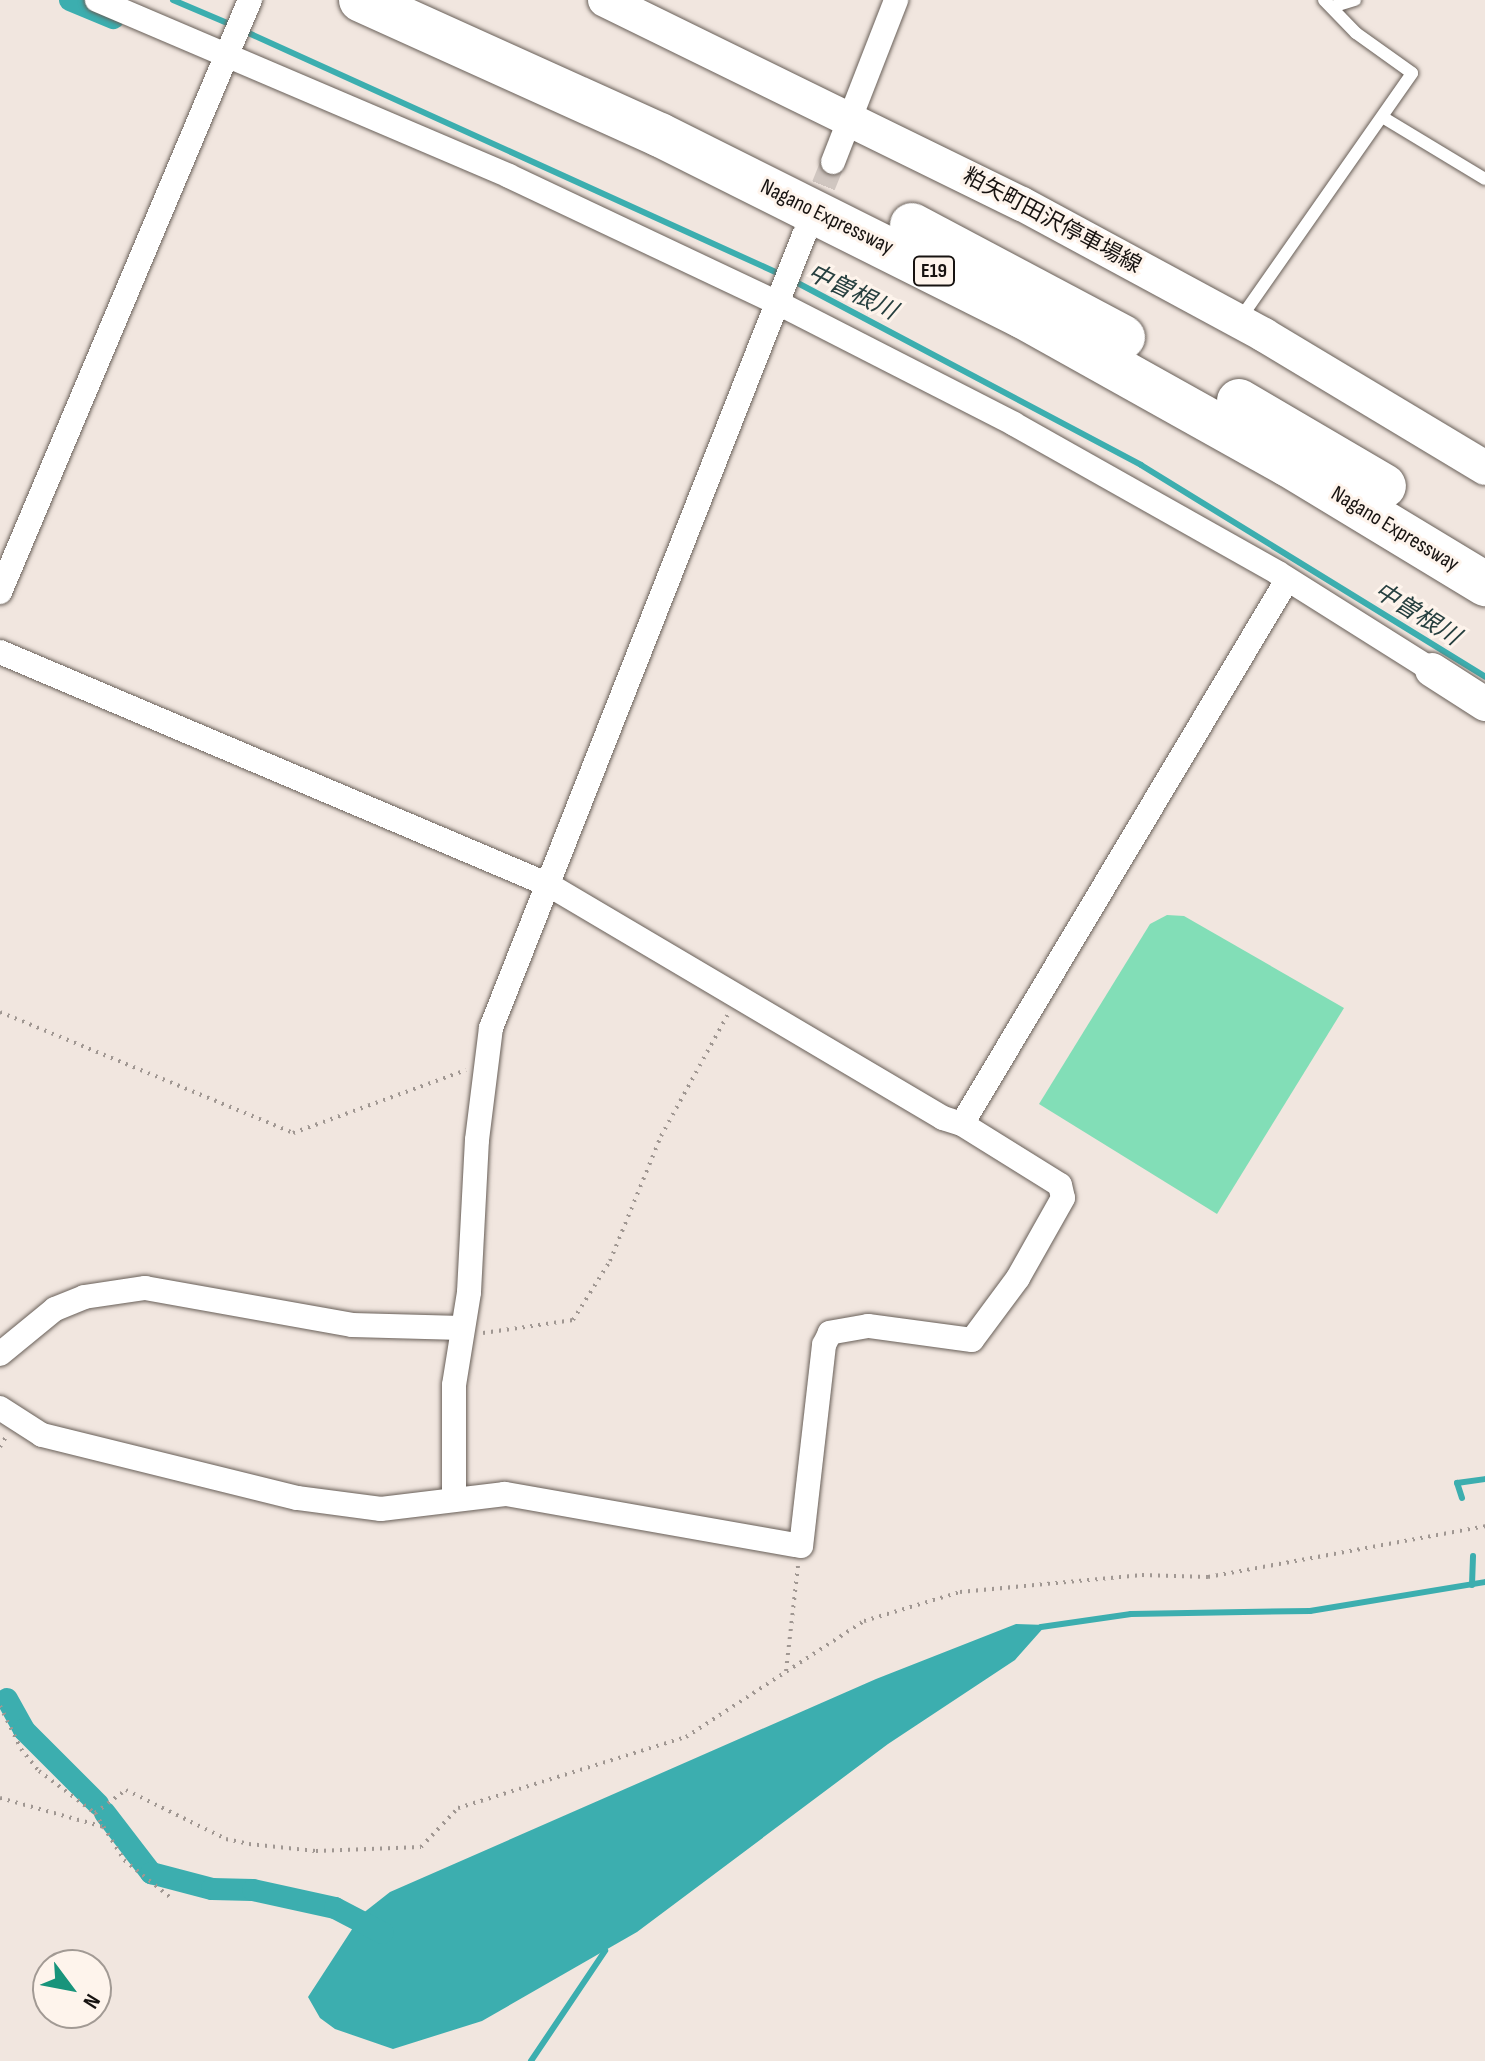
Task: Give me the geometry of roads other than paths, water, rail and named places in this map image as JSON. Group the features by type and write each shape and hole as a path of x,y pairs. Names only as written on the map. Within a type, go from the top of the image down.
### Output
{"highway":[{"name":"Nagano Expressway","path":"361,0 660,135 994,302 1287,464 1485,584"},
{"name":"Nagano Expressway","path":"436,0 673,108 1038,290 1303,437 1485,548"}],"main road":[{"name":"粕矢町田沢停車場線","path":"605,0 850,117 1238,321 1485,468"},
{"path":"1432,670 1485,704"}],"street":[{"path":"97,0 230,49 780,299 1014,424 1287,580 1432,670"},
{"path":"833,162 896,0"},
{"path":"0,592 248,7"},
{"path":"454,1497 454,1385 469,1292 485,1063 491,1028 804,235"},
{"path":"962,1124 1287,580"},
{"path":"0,652 549,885 943,1118 962,1124 1060,1185 1060,1205 972,1340 868,1326 830,1333 824,1345 801,1546 551,1499 505,1494 454,1497 381,1509 297,1498 42,1435 0,1408"},
{"path":"0,1354 55,1309 84,1297 145,1288 352,1325 462,1328"}],"lane":[{"path":"1330,3 1355,0"},
{"path":"1238,321 1410,80 1410,68 1356,33 1330,3"},
{"path":"1384,118 1485,179"}],"water":[{"path":"1016,1624 1046,1625 1015,1660 888,1744 637,1932 482,2021 393,2049 335,2029 320,2018 308,1997 362,1914 390,1892 876,1679"}],"waterway":[{"path":"70,0 113,18"},
{"name":"中曽根川","path":"173,0 232,25"},
{"name":"中曽根川","path":"242,30 782,275"},
{"name":"中曽根川","path":"792,280 1141,465 1485,677"},
{"path":"1462,1498 1457,1483 1485,1479"},
{"path":"1472,1585 1473,1556"},
{"path":"1041,1627 1131,1614 1310,1611 1485,1582"},
{"path":"7,1699 24,1730 98,1804"},
{"path":"105,1813 151,1873 212,1889 253,1890 335,1908 383,1933"},
{"path":"531,2061 605,1951"}],"tunnel":[{"path":"810,219 833,162"}]}
